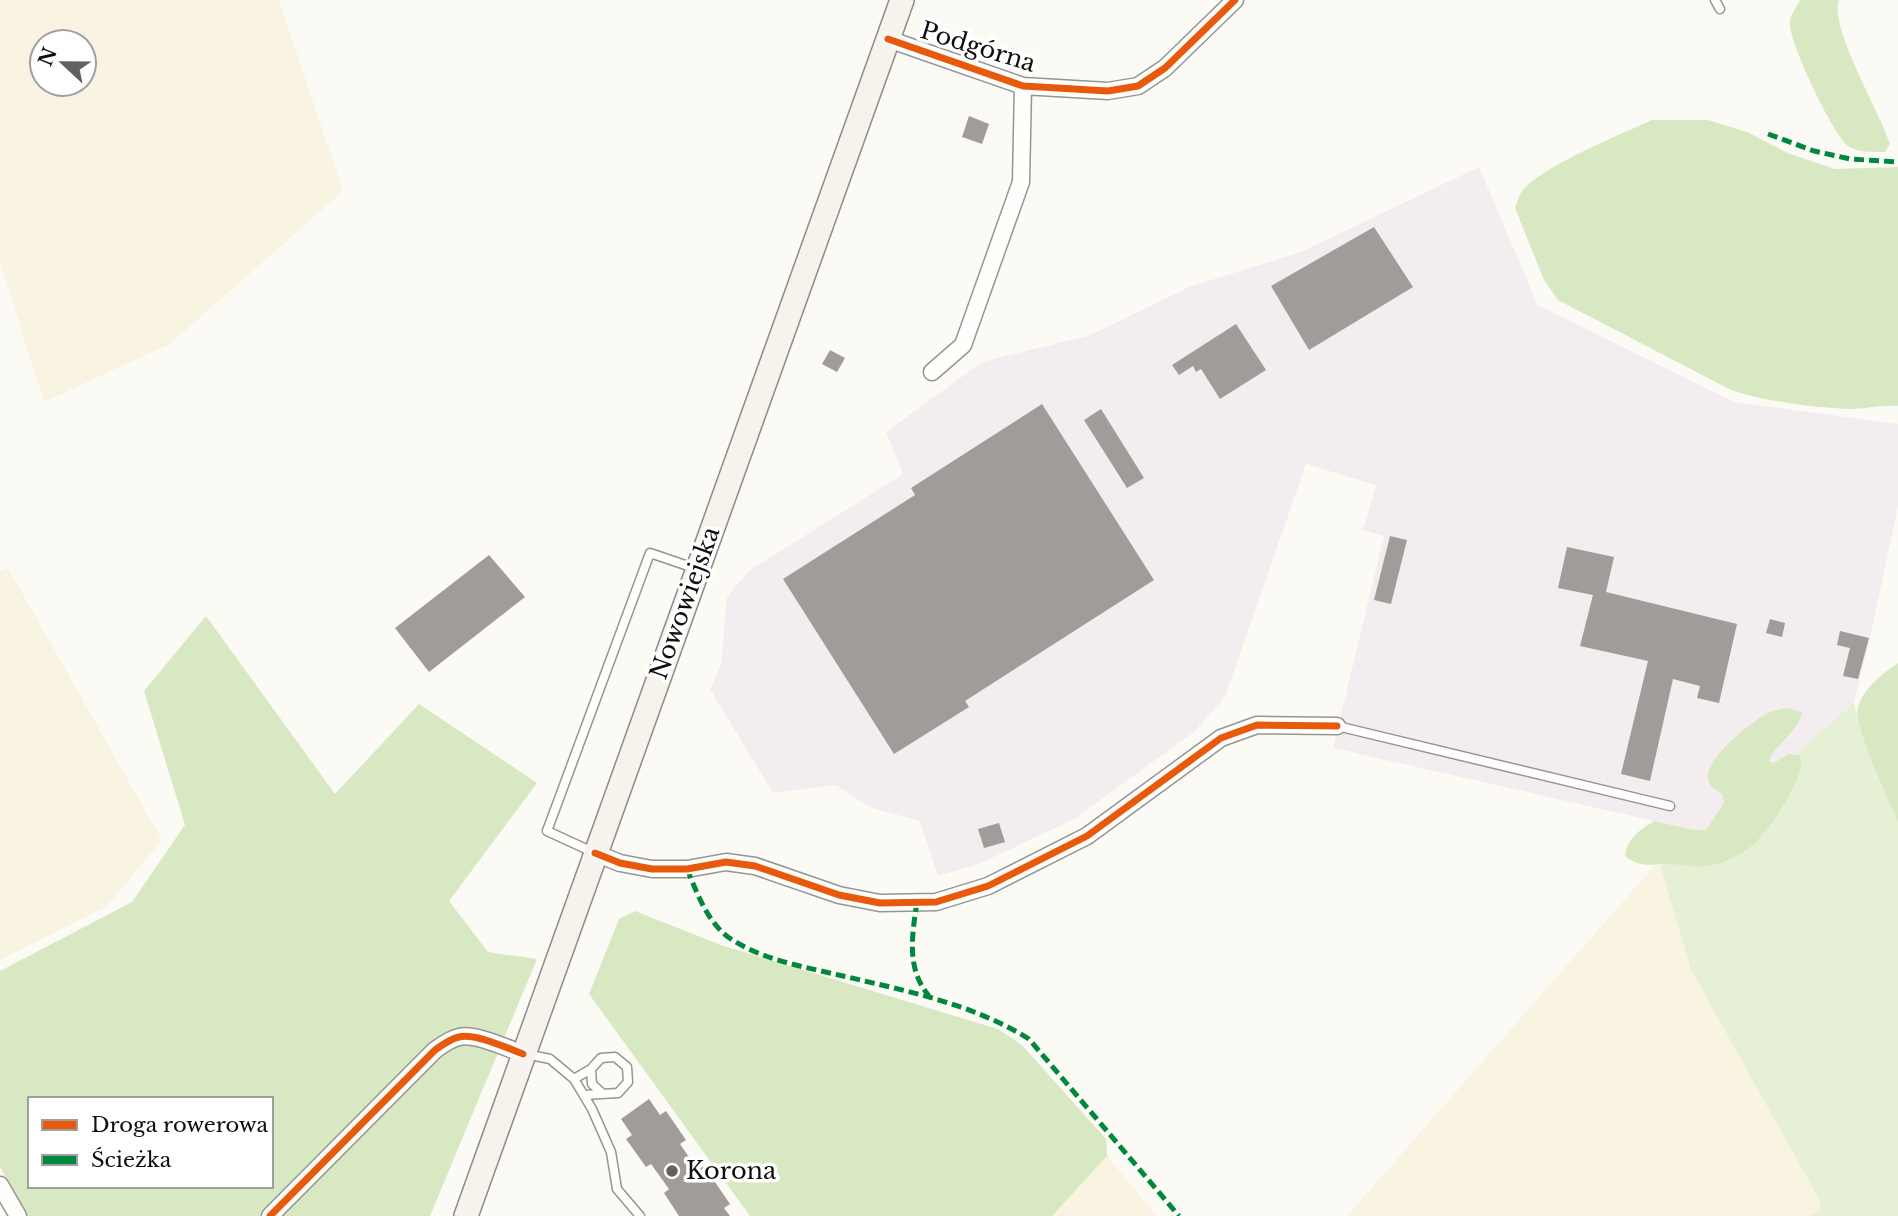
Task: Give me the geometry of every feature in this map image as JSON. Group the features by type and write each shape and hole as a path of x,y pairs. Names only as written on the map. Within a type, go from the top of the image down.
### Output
{"main road":[{"name":"Nowowiejska","path":"468,1211 902,0"}],"street":[{"name":"Podgórna","path":"888,39 1023,86 1108,91 1138,86 1165,68 1235,0"},
{"name":"Podgórna","path":"932,372 963,345 1021,182 1023,86"},
{"path":"595,853 620,863 652,869 687,870 726,862 755,866 839,895 866,901 936,902 988,886 1087,836 1221,738 1257,725 1337,726"},
{"path":"270,1216 441,1046 459,1037 469,1037 523,1054"},
{"path":"0,1185 18,1216"}],"lane":[{"path":"1715,0 1720,9"},
{"path":"595,853 547,831 650,553 698,570"},
{"path":"1337,726 1670,806"},
{"path":"523,1054 551,1059 574,1079 611,1152 617,1189 640,1216"},
{"path":"574,1079 591,1069 601,1058 615,1057 627,1067 628,1082 618,1093 584,1095"},
{"path":"591,1069 592,1084 603,1094"}],"shaded area":[{"path":"0,0 279,0 343,191 170,344 44,402 0,263"},
{"path":"1479,167 1538,305 1734,402 1898,424 1898,507 1854,703 1707,833 1333,748 1384,536 1363,530 1376,485 1306,464 1225,697 1194,732 1074,819 979,864 938,876 920,821 871,808 836,785 773,793 710,689 721,665 727,597 749,571 903,474 886,432 982,362 1091,335 1189,287 1301,252"},
{"path":"8,568 162,840 107,906 0,960 0,571"},
{"path":"1655,865 1660,865 1691,970 1819,1199 1821,1210 1809,1216 1347,1216"},
{"path":"1107,1156 1157,1216 1052,1216"}],"green space":[{"path":"1800,0 1839,0 1841,30 1890,144 1885,152 1866,152 1848,146 1832,124 1812,85 1791,30 1790,20"},
{"path":"1652,120 1708,120 1747,132 1788,153 1835,169 1898,167 1898,406 1849,409 1821,407 1774,401 1731,390 1558,300 1544,280 1515,208 1520,195 1543,173"},
{"path":"206,616 335,794 419,704 537,783 449,901 488,952 537,959 430,1216 28,1216 0,1167 0,971 132,902 185,825 144,691"},
{"path":"1898,663 1898,822 1866,745 1858,707 1869,688"},
{"path":"1854,703 1861,731 1898,822 1898,1216 1809,1216 1821,1210 1819,1199 1691,970 1660,865 1668,864 1800,755 1796,754"},
{"path":"1790,708 1802,713 1800,720 1769,761 1774,763 1788,754 1800,755 1798,776 1778,813 1755,843 1723,862 1706,866 1644,865 1625,856 1631,839 1654,821 1706,830 1724,803 1722,794 1713,788 1708,779 1714,761 1741,732 1760,718 1771,712"},
{"path":"635,911 721,945 998,1029 1022,1045 1106,1139 1107,1156 1052,1216 750,1216 589,994 619,919"}],"building":[{"path":"969,116 989,124 982,144 962,137"},
{"path":"1374,227 1413,287 1309,350 1271,286"},
{"path":"1236,324 1266,370 1220,399 1201,369 1196,372 1193,366 1179,375 1172,365"},
{"path":"830,350 845,358 837,372 822,364"},
{"path":"1042,404 1154,580 965,701 969,707 894,754 783,579 915,495 911,488"},
{"path":"1101,409 1144,478 1127,488 1084,420"},
{"path":"1390,536 1407,540 1391,604 1374,600"},
{"path":"1567,547 1614,557 1606,592 1737,624 1719,703 1697,698 1700,686 1673,679 1650,781 1621,774 1648,661 1580,646 1593,595 1558,588"},
{"path":"489,555 525,597 429,672 395,628"},
{"path":"1770,619 1785,623 1782,637 1766,633"},
{"path":"1840,631 1869,638 1858,679 1843,676 1850,648 1837,645"},
{"path":"999,823 1005,842 984,848 978,829"},
{"path":"649,1099 660,1115 666,1111 686,1140 680,1144 698,1170 704,1166 730,1204 724,1208 730,1216 679,1216 664,1193 669,1189 651,1164 646,1167 626,1139 632,1135 621,1119"}],"marked path":[{"path":"1768,134 1814,151 1850,159 1898,162"},
{"path":"687,869 703,906 714,923 728,937 755,952 784,962 915,993 985,1016 1029,1039 1179,1216"},
{"path":"917,902 912,951 917,975 929,996"}],"cycle path":[{"path":"888,39 1023,86 1108,91 1138,86 1165,68 1235,0"},
{"path":"595,853 620,863 652,869 687,869 726,862 755,866 839,895 880,903 936,902 988,886 1087,836 1221,738 1257,725 1337,726"},
{"path":"270,1216 443,1044 466,1036 523,1054"}],"place":[{"name":"Korona","path":"672,1171"}]}
